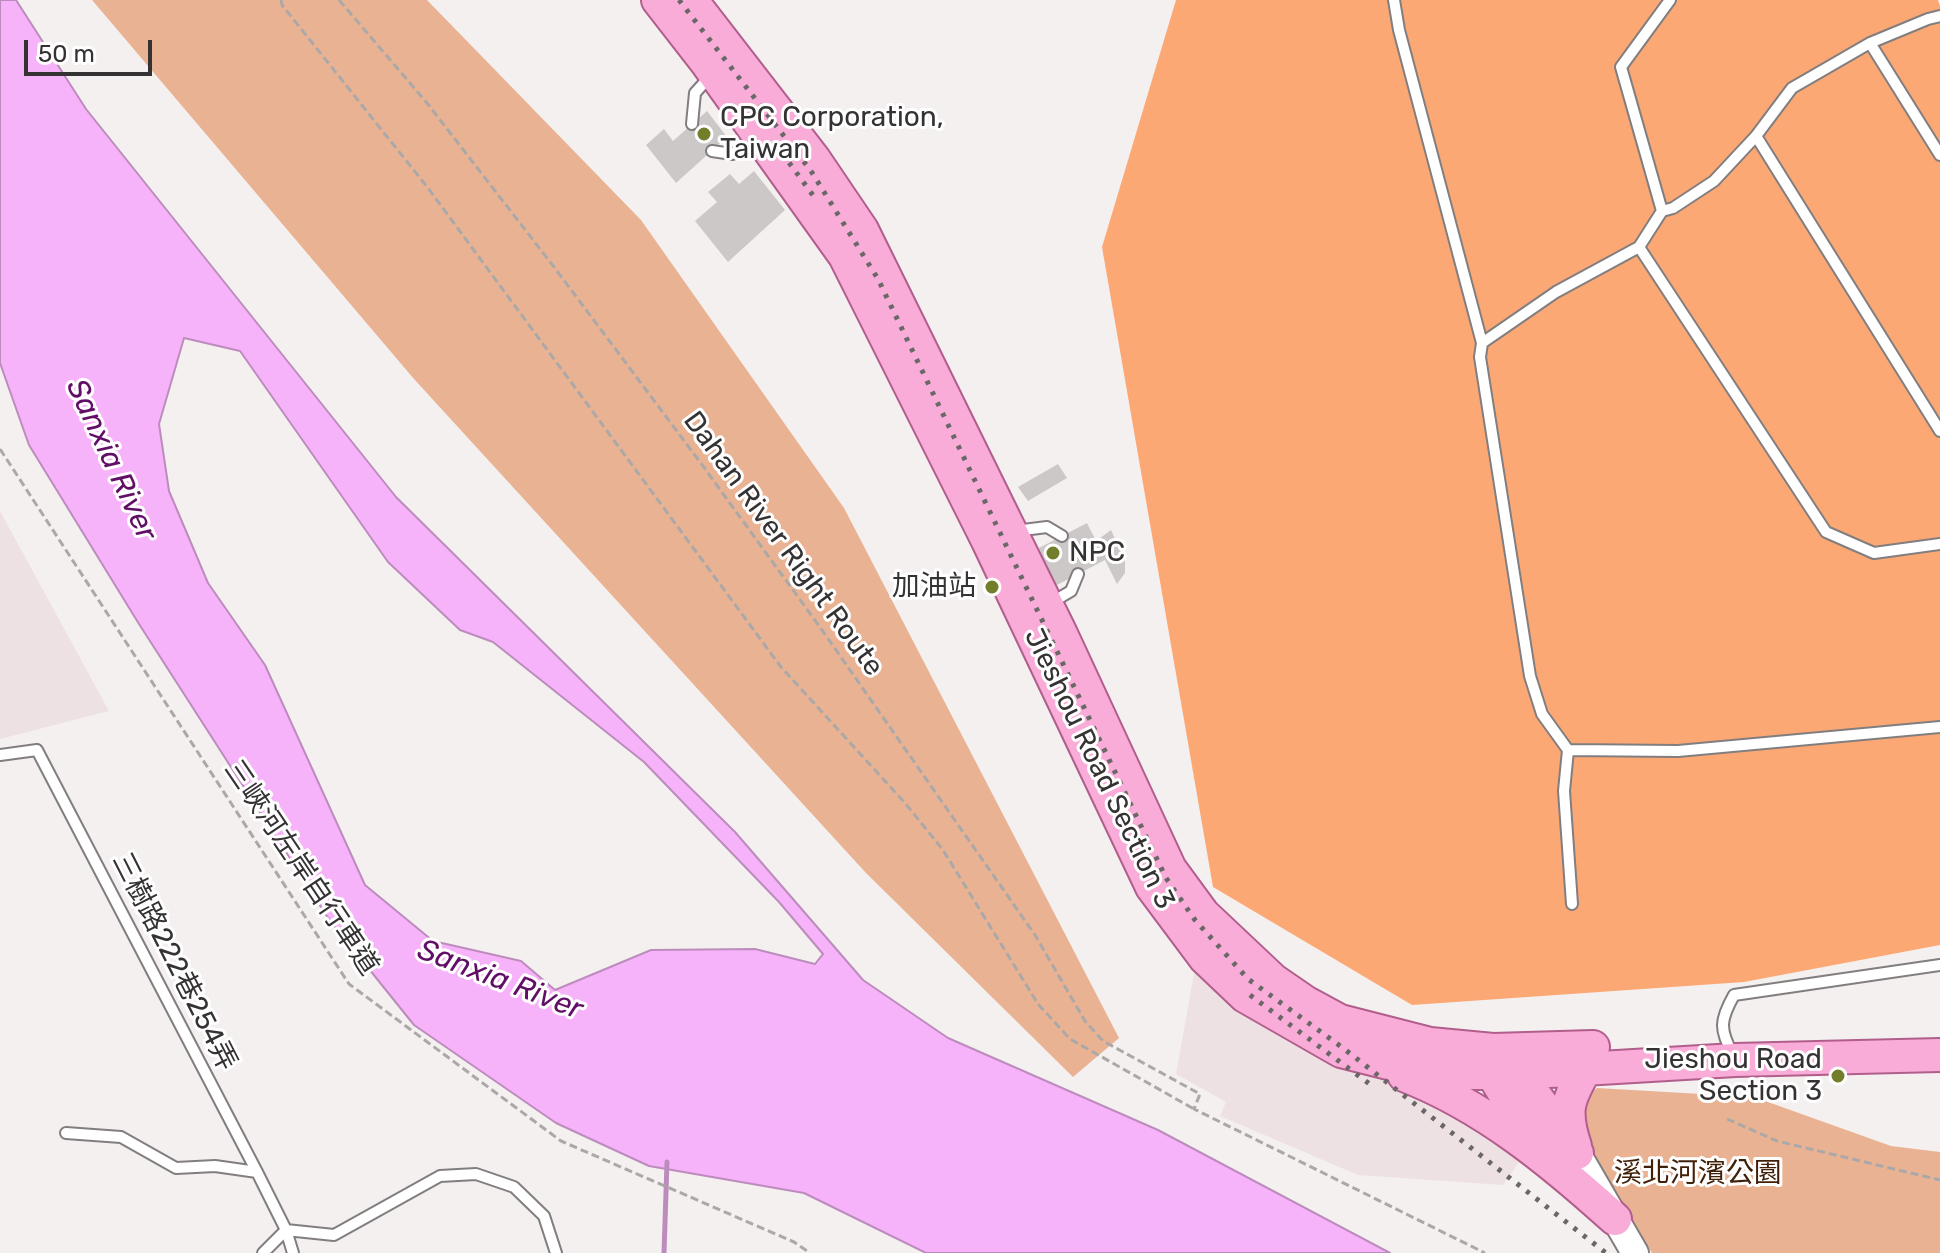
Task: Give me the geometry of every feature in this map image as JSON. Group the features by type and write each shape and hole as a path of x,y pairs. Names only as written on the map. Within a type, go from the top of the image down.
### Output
{"main road":[{"name":"Jieshou Road Section 3","path":"658,0 763,140 850,238 1011,532 1170,869 1203,914 1273,980 1340,1021 1500,1065 1586,1068 1730,1049 1940,1055"},
{"name":"Jieshou Road Section 3","path":"691,0 814,159 988,541 1152,887 1205,958 1245,996 1341,1051 1404,1067 1452,1073 1500,1065 1940,1033"},
{"path":"1341,1051 1424,1083 1525,1144 1573,1165"},
{"path":"1500,1065 1518,1116 1573,1165 1615,1219"},
{"path":"1573,1165 1567,1124 1568,1098 1586,1068"}],"street":[{"path":"1615,1219 1635,1253"}],"lane":[{"path":"1394,0 1399,30 1482,343 1480,357 1530,676 1542,714 1568,750 1564,791 1572,904"},
{"path":"1662,211 1621,67 1670,0"},
{"path":"1482,343 1556,292 1639,247 1662,211 1673,208 1714,181 1756,136 1792,88 1870,43 1940,16"},
{"path":"1870,43 1940,155"},
{"path":"692,124 695,93 714,73"},
{"path":"1756,136 1940,431"},
{"path":"712,151 732,154 763,140"},
{"path":"1639,247 1826,532 1874,553 1940,544"},
{"path":"1011,532 1047,527 1062,536"},
{"path":"1047,605 1071,591 1078,574"},
{"path":"1568,750 1678,751 1940,727"},
{"name":"三樹路222巷254弄","path":"0,755 37,750 257,1172 286,1230 293,1253"},
{"path":"1730,1049 1722,1017 1734,995 1940,965"},
{"path":"66,1133 121,1137 176,1168 215,1166 257,1172"},
{"path":"263,1253 286,1230 334,1235 440,1176 476,1174 514,1187 544,1216 556,1253"}],"path":[{"path":"281,0 428,188 781,667 905,803 943,850 1038,1004 1070,1039 1194,1109 1485,1253"},
{"name":"Dahan River Right Route","path":"339,0 457,141 700,462 822,630 1035,935 1085,1021 1103,1041 1200,1094 1194,1109"},
{"name":"三峽河左岸自行車道","path":"0,449 349,984 561,1141 794,1242 810,1253"},
{"path":"1727,1119 1777,1141 1940,1180"}],"shaded area":[{"path":"1176,0 1938,0 1940,945 1744,982 1412,1005 1213,887 1102,247"},
{"path":"0,511 109,711 0,739"},
{"path":"1195,968 1524,1155 1503,1185 1358,1175 1220,1116 1226,1102 1176,1074"}],"green space":[{"path":"92,0 427,0 641,220 844,508 1119,1038 1073,1077 866,873 414,379"},
{"name":"溪北河濱公園","path":"1597,1088 1754,1097 1891,1146 1940,1152 1940,1253 1652,1253 1580,1138 1575,1106"}],"water":[{"name":"Sanxia River","path":"0,0 16,0 86,109 396,497 735,832 863,980 948,1038 1158,1130 1390,1253 926,1253 804,1193 649,1166 556,1123 414,1025 328,918 139,624 29,445 0,363","holes":["184,338 240,351 388,562 460,630 493,642 644,762 779,902 823,954 815,964 755,949 651,950 555,990 521,961 433,941 365,885 265,665 208,583 169,491 159,424"]}],"building":[{"path":"707,111 727,137 676,183 646,145 664,129 673,141"},
{"path":"754,171 785,210 728,262 695,221 717,202 708,192 730,174 739,184"},
{"path":"1058,464 1067,478 1028,501 1018,487"},
{"path":"1087,523 1096,541 1111,530 1125,560 1125,573 1117,584 1105,560 1055,586 1039,548"}],"waterway":[{"path":"664,1253 667,1162"}],"railway":[{"path":"679,0 811,171 878,279 1166,878 1195,920 1248,979 1343,1048 1606,1253"},
{"path":"782,153 815,198"},
{"path":"1250,995 1375,1088"}],"place":[{"name":"CPC Corporation, Taiwan","path":"704,134"},
{"name":"NPC","path":"1053,553"},
{"name":"加油站","path":"992,587"},
{"name":"Jieshou Road Section 3","path":"1838,1076"}]}
